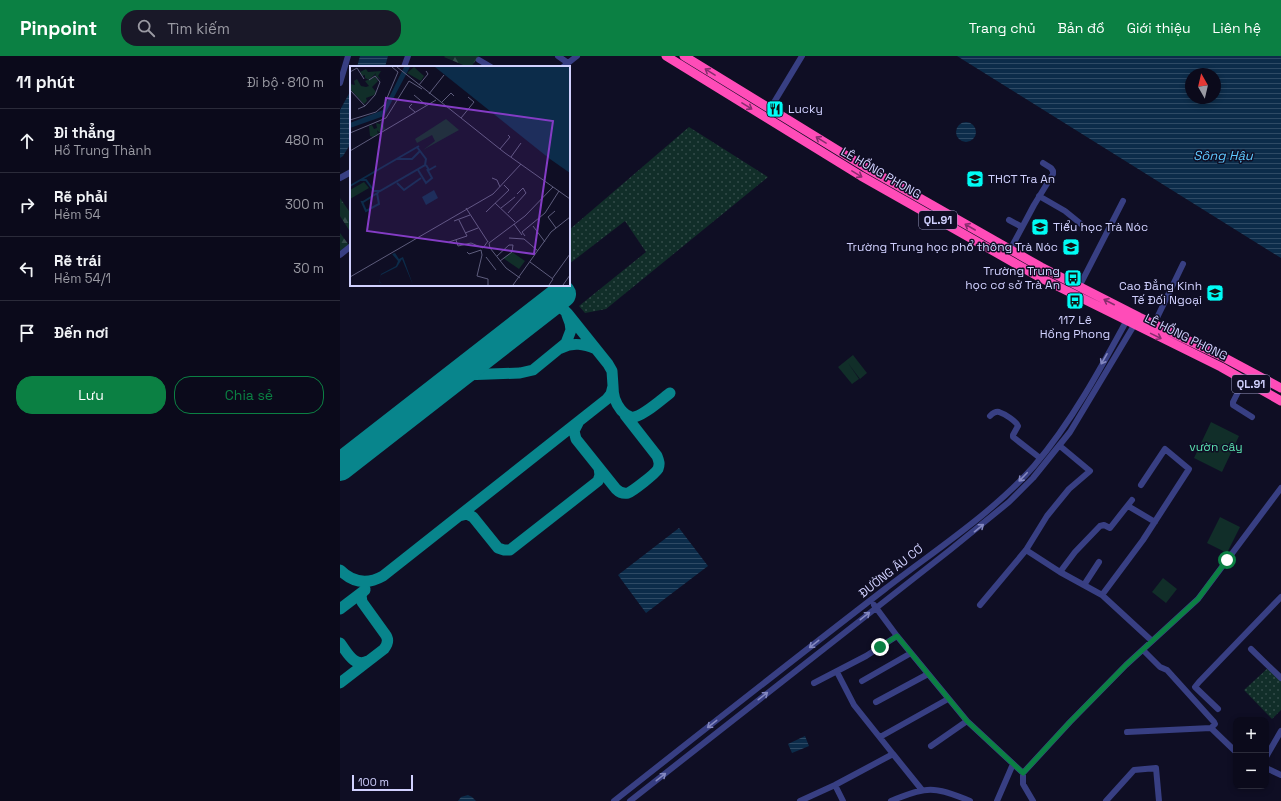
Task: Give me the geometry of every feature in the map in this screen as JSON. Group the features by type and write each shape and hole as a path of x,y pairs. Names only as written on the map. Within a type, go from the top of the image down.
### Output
{"highway":[{"name":"LÊ HỒNG PHONG","path":"666,56 861,176 1041,278 1132,319 1154,324 1225,358 1281,388"},
{"name":"LÊ HỒNG PHONG","path":"684,56 865,168 1079,287 1132,319 1281,401"},
{"path":"1220,367 1225,358"}],"street":[{"path":"340,83 348,56"},
{"path":"404,66 408,56"},
{"path":"558,56 566,65 577,56"},
{"path":"770,109 802,56"},
{"path":"479,60 488,66"},
{"path":"1010,250 1053,171 1043,163"},
{"path":"340,178 350,173"},
{"path":"1039,196 1065,211 1081,224"},
{"path":"1079,287 1123,201"},
{"path":"1009,220 1022,227"},
{"path":"340,255 350,247"},
{"path":"1154,324 1183,264"},
{"name":"ĐƯỜNG ÂU CƠ","path":"630,801 967,537 1021,491 1060,446 1079,420 1132,319"},
{"name":"ĐƯỜNG ÂU CƠ","path":"614,801 1007,493 1040,458 1072,414 1132,319"},
{"path":"1244,380 1233,402 1233,405 1252,417"},
{"path":"990,416 999,412 1016,423 1018,426 1012,435 1013,437 1040,458"},
{"path":"980,605 1026,550 1051,511 1069,490 1090,470 1060,446"},
{"path":"1102,595 1143,540 1189,469 1165,449 1142,485"},
{"path":"1023,773 1084,707 1142,650 1198,599 1281,488"},
{"path":"1060,572 1075,552 1100,526 1104,525 1110,528 1132,500"},
{"path":"1128,506 1155,522"},
{"path":"961,530 967,537"},
{"path":"1026,550 1060,572 1102,595 1152,641"},
{"path":"1084,585 1099,562"},
{"path":"1218,709 1196,687 1199,682 1281,597"},
{"path":"870,600 897,636 967,721 1023,773 1024,784 1033,801"},
{"path":"814,684 866,656 897,636"},
{"path":"1251,649 1281,678"},
{"path":"1127,732 1211,728 1215,724 1167,670 1160,666 1142,650"},
{"path":"862,681 911,653"},
{"path":"837,672 854,706 922,790"},
{"path":"876,702 928,674"},
{"path":"880,737 948,699"},
{"path":"930,746 967,721"},
{"path":"1211,728 1233,749"},
{"path":"1268,753 1281,731"},
{"path":"800,801 835,785 894,754"},
{"path":"997,801 1013,764"},
{"path":"1106,801 1134,770 1156,768 1159,801"},
{"path":"1269,769 1281,775"},
{"path":"835,785 843,801"},
{"path":"891,801 922,790 942,790 970,801"}],"green space":[{"path":"479,56 472,66 466,66 444,57"},
{"path":"689,127 768,177 606,309 585,313 579,306 646,252 625,221 570,263 570,229"},
{"path":"340,198 350,213 350,231 340,216"},
{"path":"340,233 349,245 340,251"},
{"path":"853,355 867,373 860,379 848,363 859,379 852,384 838,367"},
{"name":"vườn cây","path":"1211,422 1239,436 1222,472 1194,458"},
{"path":"1220,517 1240,527 1227,553 1207,543"},
{"path":"1163,578 1177,589 1166,603 1152,592"},
{"path":"1269,667 1281,679 1281,710 1272,719 1244,690"}],"water":[{"path":"360,56 388,56 385,66 357,66"},
{"name":"Sông Hậu","path":"957,56 1281,56 1281,258"},
{"path":"350,92 350,145 343,156 340,158 340,110"},
{"path":"962,122 970,122 976,128 976,136 970,142 962,142 956,136 956,128"},
{"path":"679,528 708,566 646,613 618,575"},
{"path":"805,736 809,746 792,753 788,744"},
{"path":"468,795 476,801 458,801 461,797"}],"taxiway":[{"path":"340,570 350,578 360,581 371,581 383,576 607,399 611,394 613,386 612,371 608,364 568,314 563,309 549,304"},
{"path":"448,383 463,375 520,373 533,370 566,343 571,330 567,315"},
{"path":"561,348 578,344 596,349"},
{"path":"613,386 617,404 624,413 631,417 635,417 645,412 670,393"},
{"path":"578,423 574,431 576,439 616,489 618,491 628,493 653,475 658,469 659,461 657,456 625,415"},
{"path":"459,516 467,514 473,517 498,548 510,550 598,481 600,475 599,468"},
{"path":"340,683 384,649 387,643 386,636 362,602 361,595 365,589"},
{"path":"340,609 365,590"},
{"path":"340,643 355,661 363,663 368,661"}],"runway":[{"path":"340,467 562,294"}],"place":[{"name":"Lucky","path":"775,109"},
{"name":"THCT Tra An","path":"975,179"},
{"name":"Tiểu học Trà Nóc","path":"1040,227"},
{"name":"Trường Trung học phổ thông Trà Nóc","path":"1071,247"},
{"name":"Trường Trung học cơ sở Trà An","path":"1073,278"},
{"name":"Cao Đẳng Kinh Tế Đối Ngoại","path":"1215,293"},
{"name":"117 Lê Hồng Phong","path":"1075,301"}],"route":[{"path":"880,647 897,636 967,721 1023,773 1126,665 1198,599 1227,560"}]}
